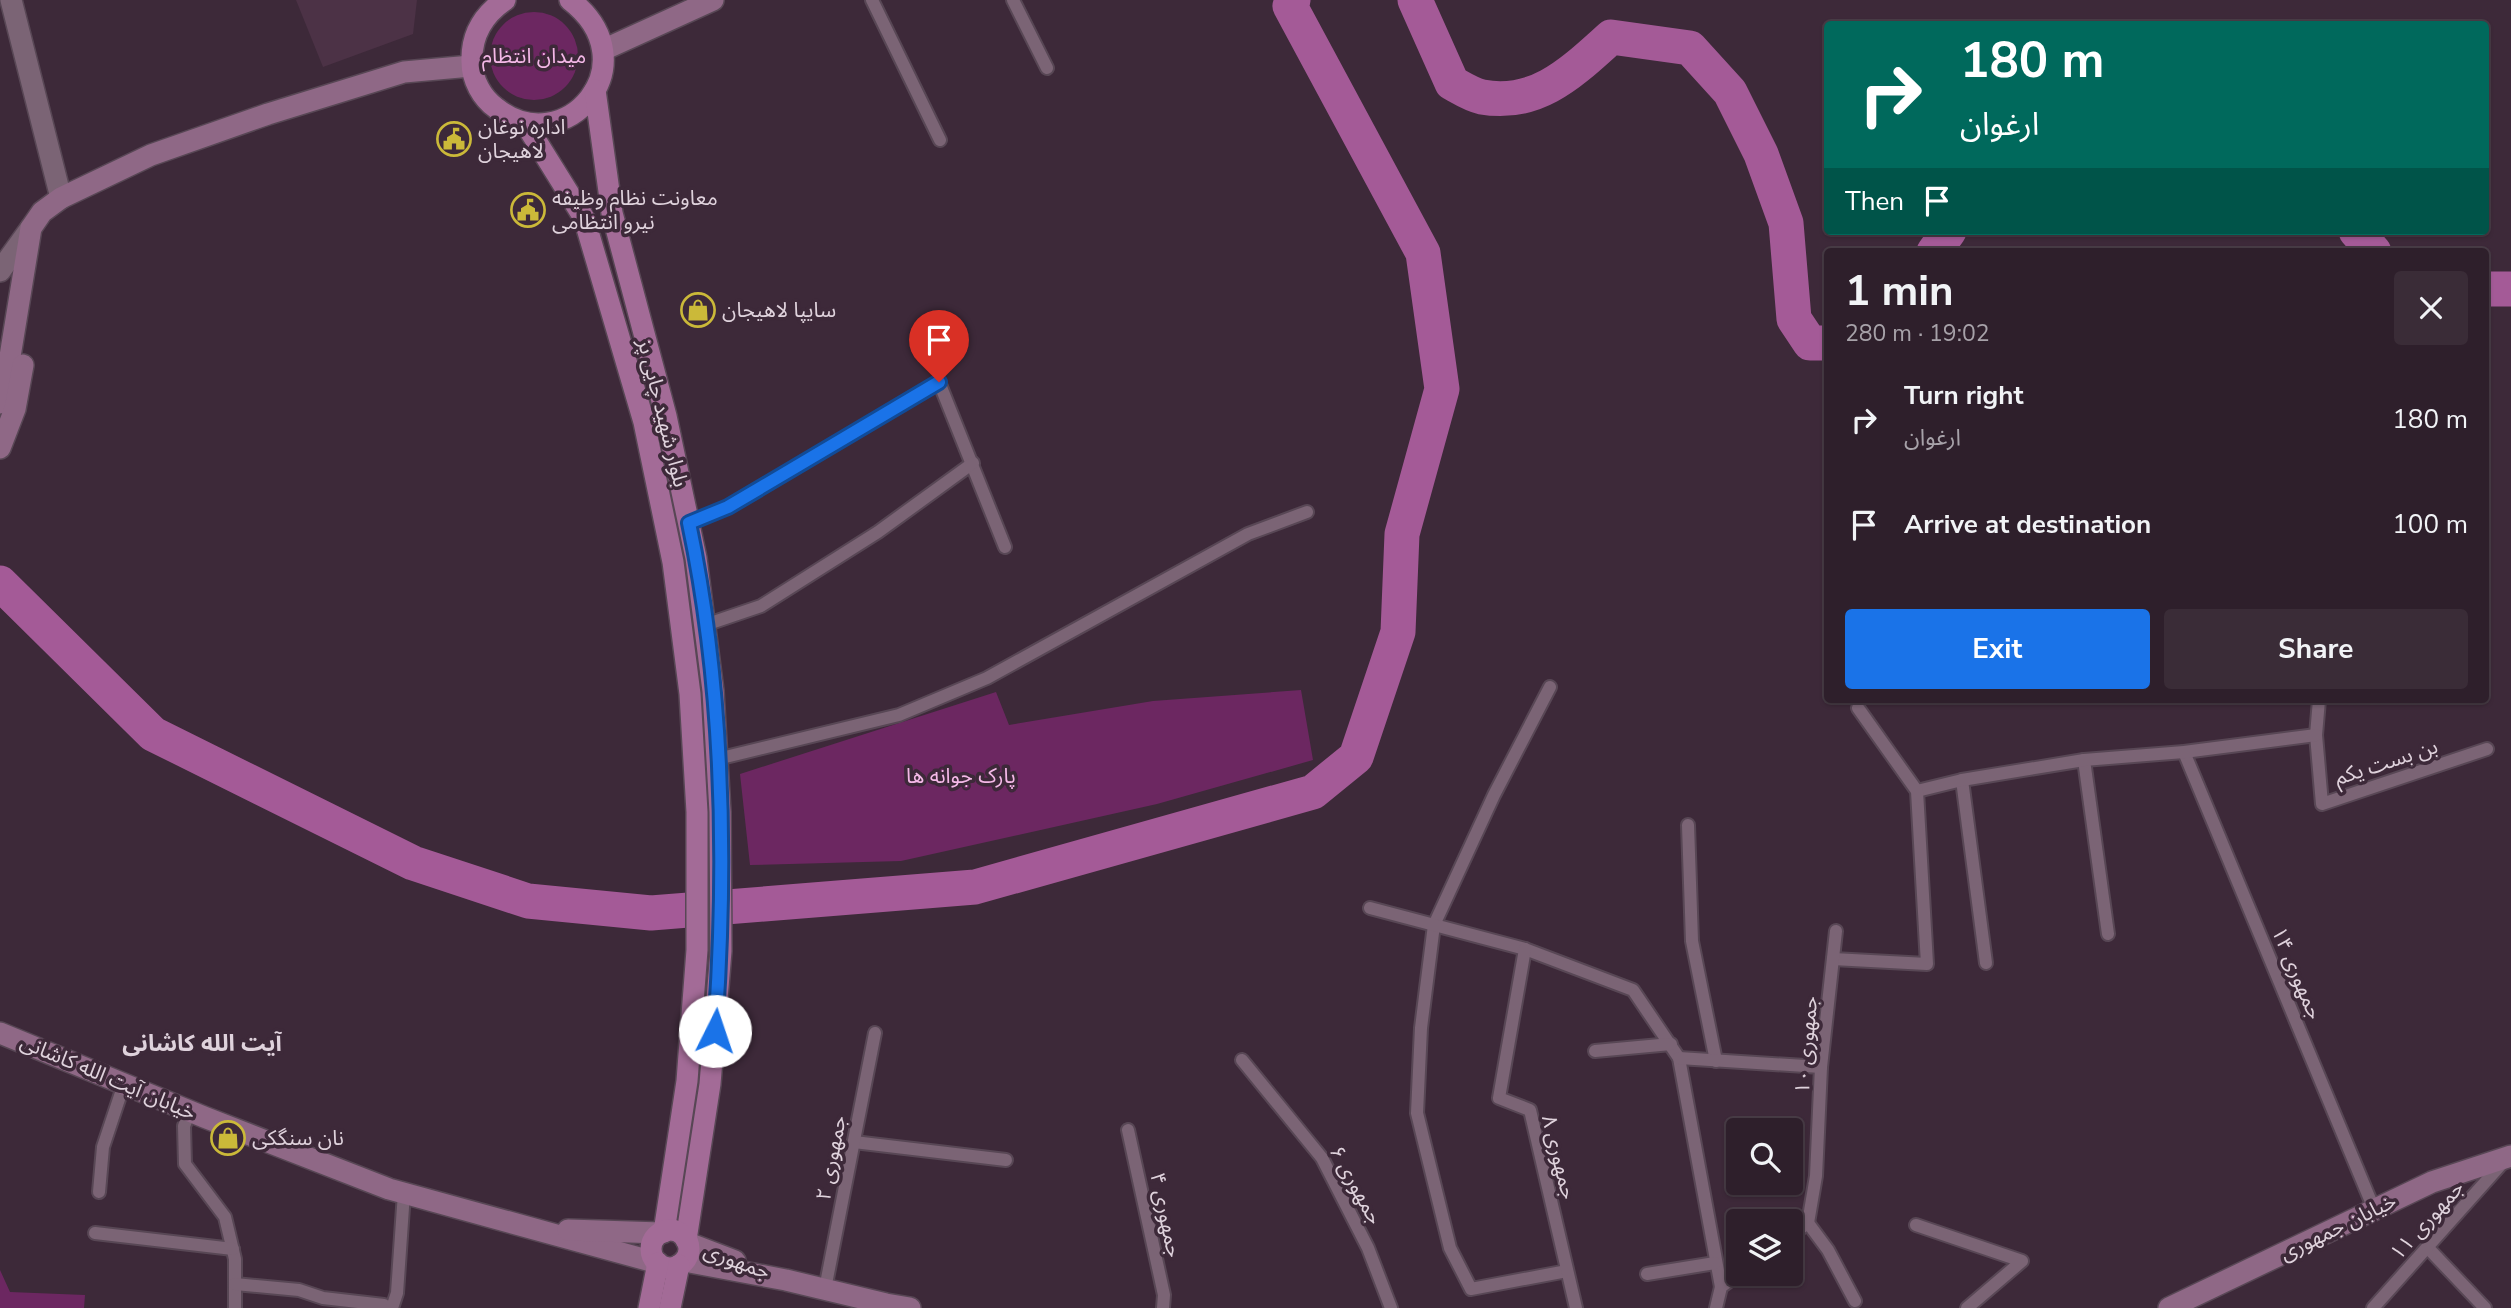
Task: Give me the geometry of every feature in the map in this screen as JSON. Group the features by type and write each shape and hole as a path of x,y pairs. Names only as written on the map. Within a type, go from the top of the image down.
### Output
{"main road":[{"path":"496,3 479,25 472,45 471,66 477,86 489,103 505,116 525,123 545,124 566,118 583,106 595,90 603,70 603,50 598,30 586,12 570,0"},
{"path":"603,50 713,0"},
{"path":"0,402 6,381 31,228 42,212 61,198 151,155 268,114 404,72 471,66"},
{"name":"بلوار شهید چایی پز","path":"595,90 612,213 666,416 689,523 713,691 721,951 710,1084 684,1252 670,1308"},
{"name":"بلوار شهید چایی پز","path":"525,123 584,218 644,422 673,562 690,694 697,812 697,950 687,1081 662,1232"},
{"path":"0,448 15,409 24,358 17,311"},
{"name":"خیابان آیت الله کاشانی","path":"0,1033 190,1112 404,1193 658,1263"},
{"name":"خیابان جمهوری","path":"2169,1308 2432,1182 2510,1157"},
{"name":"خیابان آیت الله کاشانی","path":"534,1229 662,1232"},
{"path":"662,1232 678,1232 684,1252 668,1268 654,1258 653,1241 662,1232"},
{"name":"جمهوری","path":"684,1252 825,1289 848,1302 910,1308"},
{"path":"649,1308 658,1263"}],"street":[{"path":"11,0 61,198"},
{"path":"0,271 31,228"}],"lane":[{"path":"872,0 940,140"},
{"path":"1013,0 1047,68"},
{"path":"689,523 728,507 939,382 1006,547"},
{"path":"705,625 761,606 878,532 974,463"},
{"path":"717,759 899,715 987,678 1248,534 1307,512"},
{"path":"1550,687 1494,795 1434,925 1421,1028 1417,1113 1450,1248 1471,1289 1567,1271"},
{"path":"1916,791 1962,780 2084,760 2184,752 2316,735 2319,703"},
{"path":"1833,959 1927,964 1916,791 1858,708"},
{"name":"بن بست یکم","path":"2316,735 2322,804 2487,749"},
{"name":"جمهوری ۱۴","path":"2184,752 2374,1209"},
{"path":"2084,760 2108,934"},
{"path":"1962,780 1986,963"},
{"path":"1688,825 1692,941 1716,1060"},
{"path":"1370,908 1525,949 1633,990 1679,1058 1721,1287 1716,1308"},
{"name":"جمهوری ۱۰","path":"1808,1223 1816,1175 1821,1067 1836,932"},
{"name":"جمهوری ۸","path":"1525,949 1499,1098 1530,1110 1576,1308"},
{"name":"جمهوری ۲","path":"825,1289 875,1034"},
{"path":"1595,1051 1671,1044"},
{"path":"1679,1058 1821,1067"},
{"name":"جمهوری ۶","path":"1242,1060 1322,1158 1368,1248 1391,1308"},
{"path":"99,1192 103,1147 124,1084"},
{"path":"190,1112 184,1126 185,1164 225,1217 233,1249 235,1308"},
{"name":"جمهوری ۴","path":"1128,1130 1164,1295 1163,1308"},
{"path":"854,1142 1006,1160"},
{"name":"جمهوری ۱۱","path":"2373,1308 2510,1157"},
{"path":"392,1308 397,1293 404,1193"},
{"path":"1803,1227 1808,1223 1828,1250 1855,1301"},
{"path":"1916,1225 2022,1261 1967,1308"},
{"path":"95,1233 233,1249"},
{"path":"2428,1248 2485,1308"},
{"path":"1647,1274 1715,1263"},
{"path":"1721,1287 1726,1283"},
{"path":"235,1284 299,1290 323,1298 384,1305 386,1308"}],"shaded area":[{"path":"296,0 417,0 413,34 323,67"}],"green space":[{"name":"میدان انتظام","path":"534,12 551,15 565,25 575,39 578,56 575,73 565,87 551,97 534,100 517,97 503,87 493,73 490,56 493,39 503,25 517,15"},
{"name":"پارک جوانه ها","path":"1301,690 1313,760 1157,804 901,861 750,865 740,774 996,692 1009,725 1153,701"},
{"path":"0,1270 10,1292 85,1295 84,1308 0,1308"}],"waterway":[{"path":"0,583 153,734 413,863 528,901 651,913 975,887 1313,792 1356,757 1398,632 1402,534 1442,389 1423,253 1290,6 1293,0"},
{"path":"1415,0 1452,83 1482,97 1520,97 1553,84 1611,37 1690,48 1730,92 1761,154 1786,223 1794,319 1810,343 1824,343"},
{"path":"1937,248 1946,235"},
{"path":"2359,235 2371,248"},
{"path":"2489,289 2511,289"}],"place":[{"name":"اداره نوغان لاهیجان","path":"454,139"},
{"name":"معاونت نظام وظیفه نیرو انتظامی","path":"528,210"},
{"name":"سایپا لاهیجان","path":"698,310"},
{"name":"نان سنگکی","path":"228,1138"}],"district":[{"name":"آیت الله کاشانی","path":"202,1043"}],"route":[{"path":"715,1031 721,951 720,812 713,691 689,523 728,507 939,382"}]}
